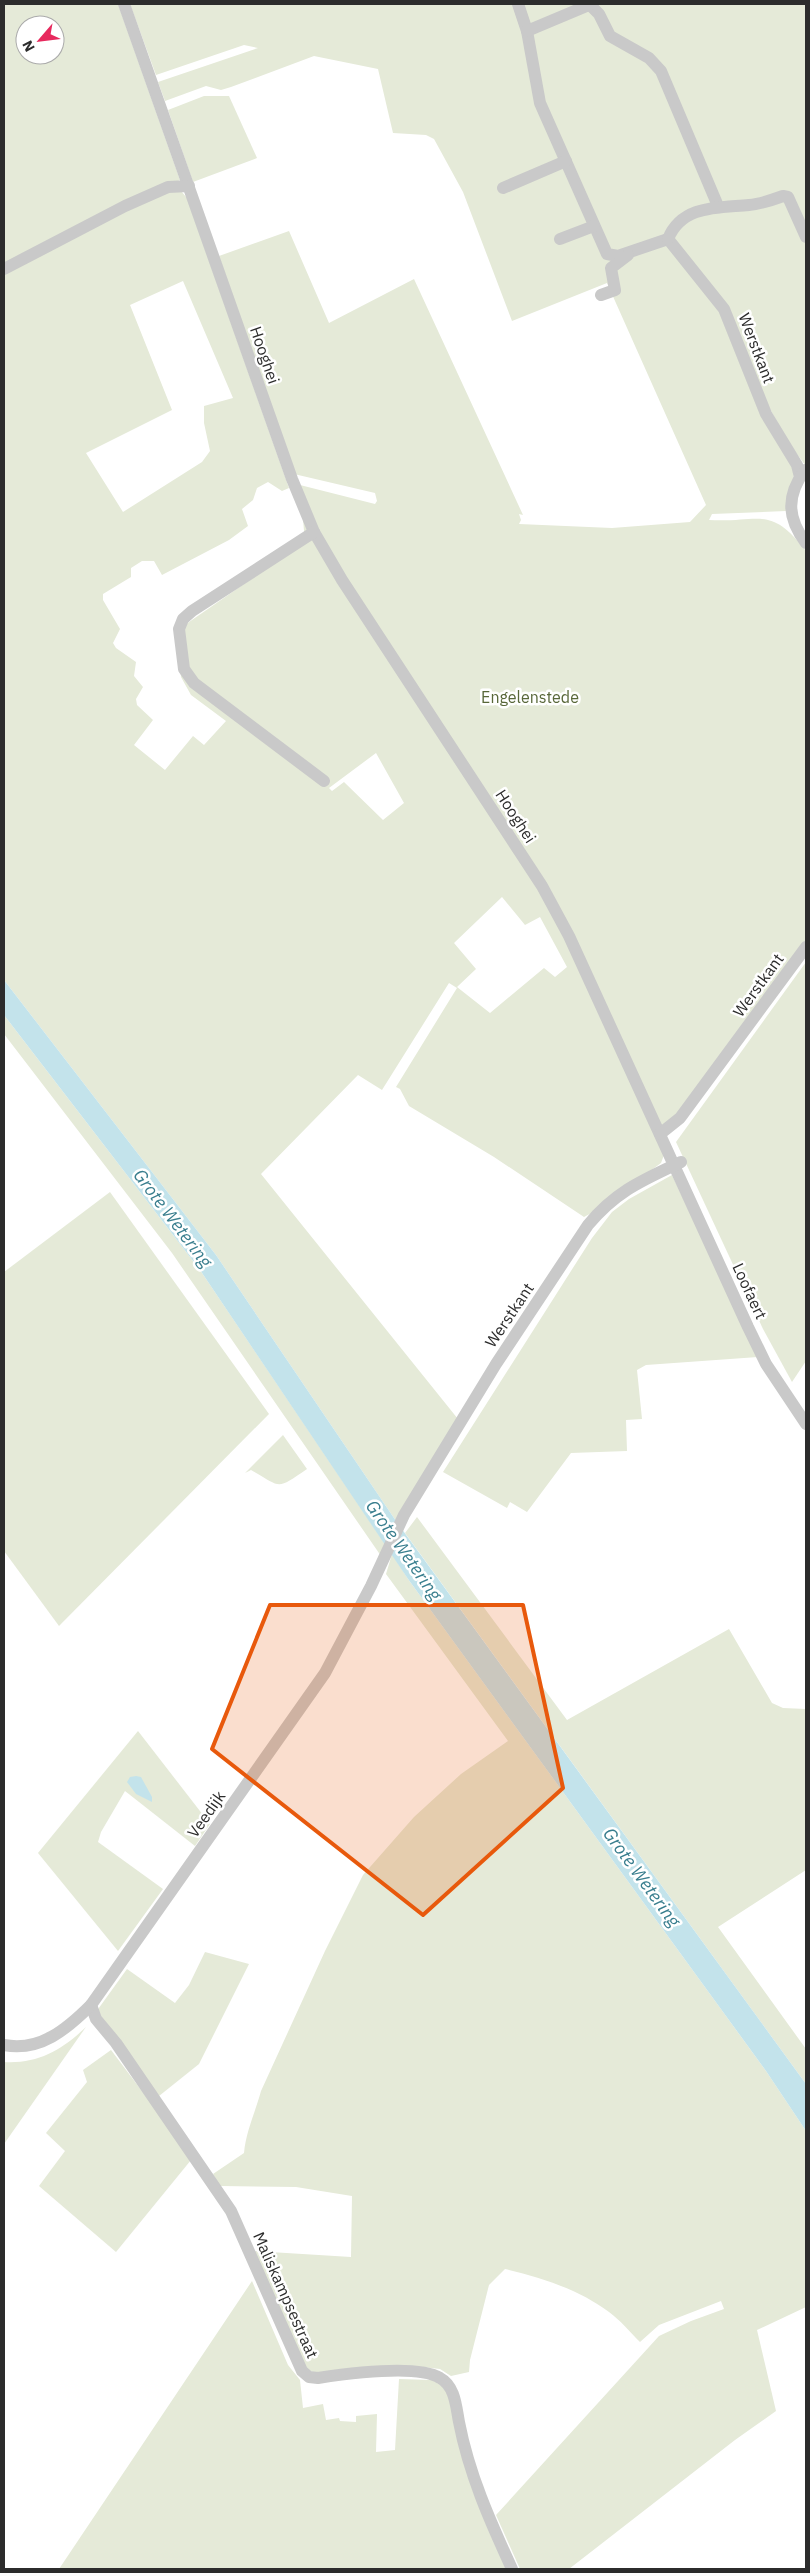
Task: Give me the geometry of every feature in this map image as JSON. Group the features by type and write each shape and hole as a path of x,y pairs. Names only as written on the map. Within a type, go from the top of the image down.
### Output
{"street":[{"name":"Hooghei","path":"124,4 268,415 314,532 342,580 542,886 569,936 660,1134"},
{"path":"518,4 527,31 540,103 607,254 618,256 668,240 677,224 692,212 718,206 750,205 788,197 806,237"},
{"path":"527,31 589,4 599,14 610,36 649,58 661,71 718,206"},
{"path":"503,188 566,161"},
{"path":"4,269 133,202 168,186 189,186"},
{"path":"560,239 594,226"},
{"name":"Werstkant","path":"668,240 724,309 766,414 803,473 790,506 796,530 806,543"},
{"path":"601,295 615,290 611,268 626,259 631,251"},
{"path":"314,532 192,611 183,619 179,629 184,669 194,683 324,781"},
{"name":"Werstkant","path":"660,1134 680,1118 806,947"},
{"name":"Loofaert","path":"660,1134 678,1163 766,1364 806,1424"},
{"name":"Werstkant","path":"388,1549 404,1515 496,1364 588,1226 604,1206 620,1193 639,1181 678,1163"},
{"name":"Veedijk","path":"4,2046 30,2046 47,2040 80,2017 91,2005 325,1673 372,1586 388,1549"},
{"name":"Maliskampsestraat","path":"91,2005 96,2019 122,2051 231,2211 302,2371 309,2377 318,2378 392,2371 431,2374 441,2378 448,2385 453,2393 463,2443 474,2480 512,2569"},
{"path":"80,2017 96,2019"}],"highlighted area":[{"path":"270,1605 523,1605 563,1788 423,1915 212,1749"}],"green space":[{"name":"Engelenstede","path":"4,4 118,4 180,180 174,183 187,198 289,488 282,491 268,482 257,488 253,500 242,509 248,526 229,540 162,575 154,561 142,561 131,568 131,577 103,594 103,600 120,629 113,643 116,648 136,662 134,676 143,687 136,699 137,705 153,720 134,745 165,770 193,736 204,745 226,721 191,695 181,677 176,631 305,542 300,485 375,504 377,501 375,493 294,474 219,256 289,231 329,323 414,279 523,515 519,514 521,520 519,524 612,528 690,522 706,505 607,283 512,321 463,192 434,139 426,135 393,133 378,69 314,56 231,87 221,90 206,86 165,101 158,82 258,48 244,45 156,75 130,4 806,4 806,463 805,465 788,442 743,360 796,466 786,511 712,514 709,520 763,519 773,521 794,536 806,551 806,945 659,1141 664,1155 661,1163 599,1209 584,1217 494,1157 409,1106 400,1089 396,1087 457,988 449,983 382,1090 358,1075 261,1174 458,1419 396,1521 216,1255 4,980","holes":["183,281 233,398 204,406 204,423 210,451 202,462 123,512 86,453 172,410 130,305","376,753 404,803 383,820 344,782 332,791 329,788","502,897 525,925 540,917 567,967 555,977 544,968 490,1013 457,987 476,969 454,943"]},
{"path":"204,96 229,96 257,158 193,182 168,110"},
{"path":"806,962 806,1361 792,1382 763,1329 676,1142"},
{"path":"4,1015 200,1270 385,1544 381,1556 172,1253 4,1034"},
{"path":"672,1175 758,1357 646,1365 637,1370 642,1419 626,1420 627,1451 571,1453 527,1512 510,1502 507,1508 443,1472 592,1238 612,1212 629,1199"},
{"path":"110,1192 269,1414 59,1626 4,1551 4,1272"},
{"path":"283,1435 307,1469 289,1481 279,1484 251,1470 245,1473"},
{"path":"417,1517 567,1720 729,1629 772,1703 783,1708 806,1709 806,1870 718,1927 806,2049 806,2084 405,1533"},
{"path":"392,1554 408,1579 766,2071 806,2131 806,2307 757,2330 776,2411 735,2440 569,2569 520,2569 496,2515 659,2336 691,2321 724,2309 721,2301 659,2325 640,2342 613,2315 585,2297 546,2280 505,2269 489,2285 470,2360 469,2372 451,2376 440,2369 422,2367 328,2377 305,2369 252,2251 351,2257 352,2196 296,2187 220,2186 213,2174 244,2153 261,2091 325,1951 363,1875 414,1817 461,1774 508,1741 386,1574"},
{"path":"138,1731 210,1824 195,1846 125,1791 101,1832 98,1842 163,1889 118,1951 38,1853"},
{"path":"205,1952 249,1964 199,2064 159,2096 96,2012 127,1969 175,2003 189,1985"},
{"path":"86,2027 4,2144 4,2062 28,2061 49,2054 68,2042"},
{"path":"111,2050 191,2160 116,2252 39,2186 65,2151 46,2133 87,2082 83,2070"},
{"path":"252,2281 288,2365 300,2380 303,2408 323,2404 326,2420 339,2418 340,2421 356,2422 356,2416 377,2414 376,2452 395,2450 399,2379 432,2380 448,2389 508,2569 59,2569"}],"water":[{"name":"Grote Wetering","path":"4,980 216,1255 396,1521 806,2084 806,2131 766,2071 408,1579 200,1270 4,1015"},
{"path":"130,1777 141,1777 152,1797 152,1802 136,1794 127,1782"}]}
